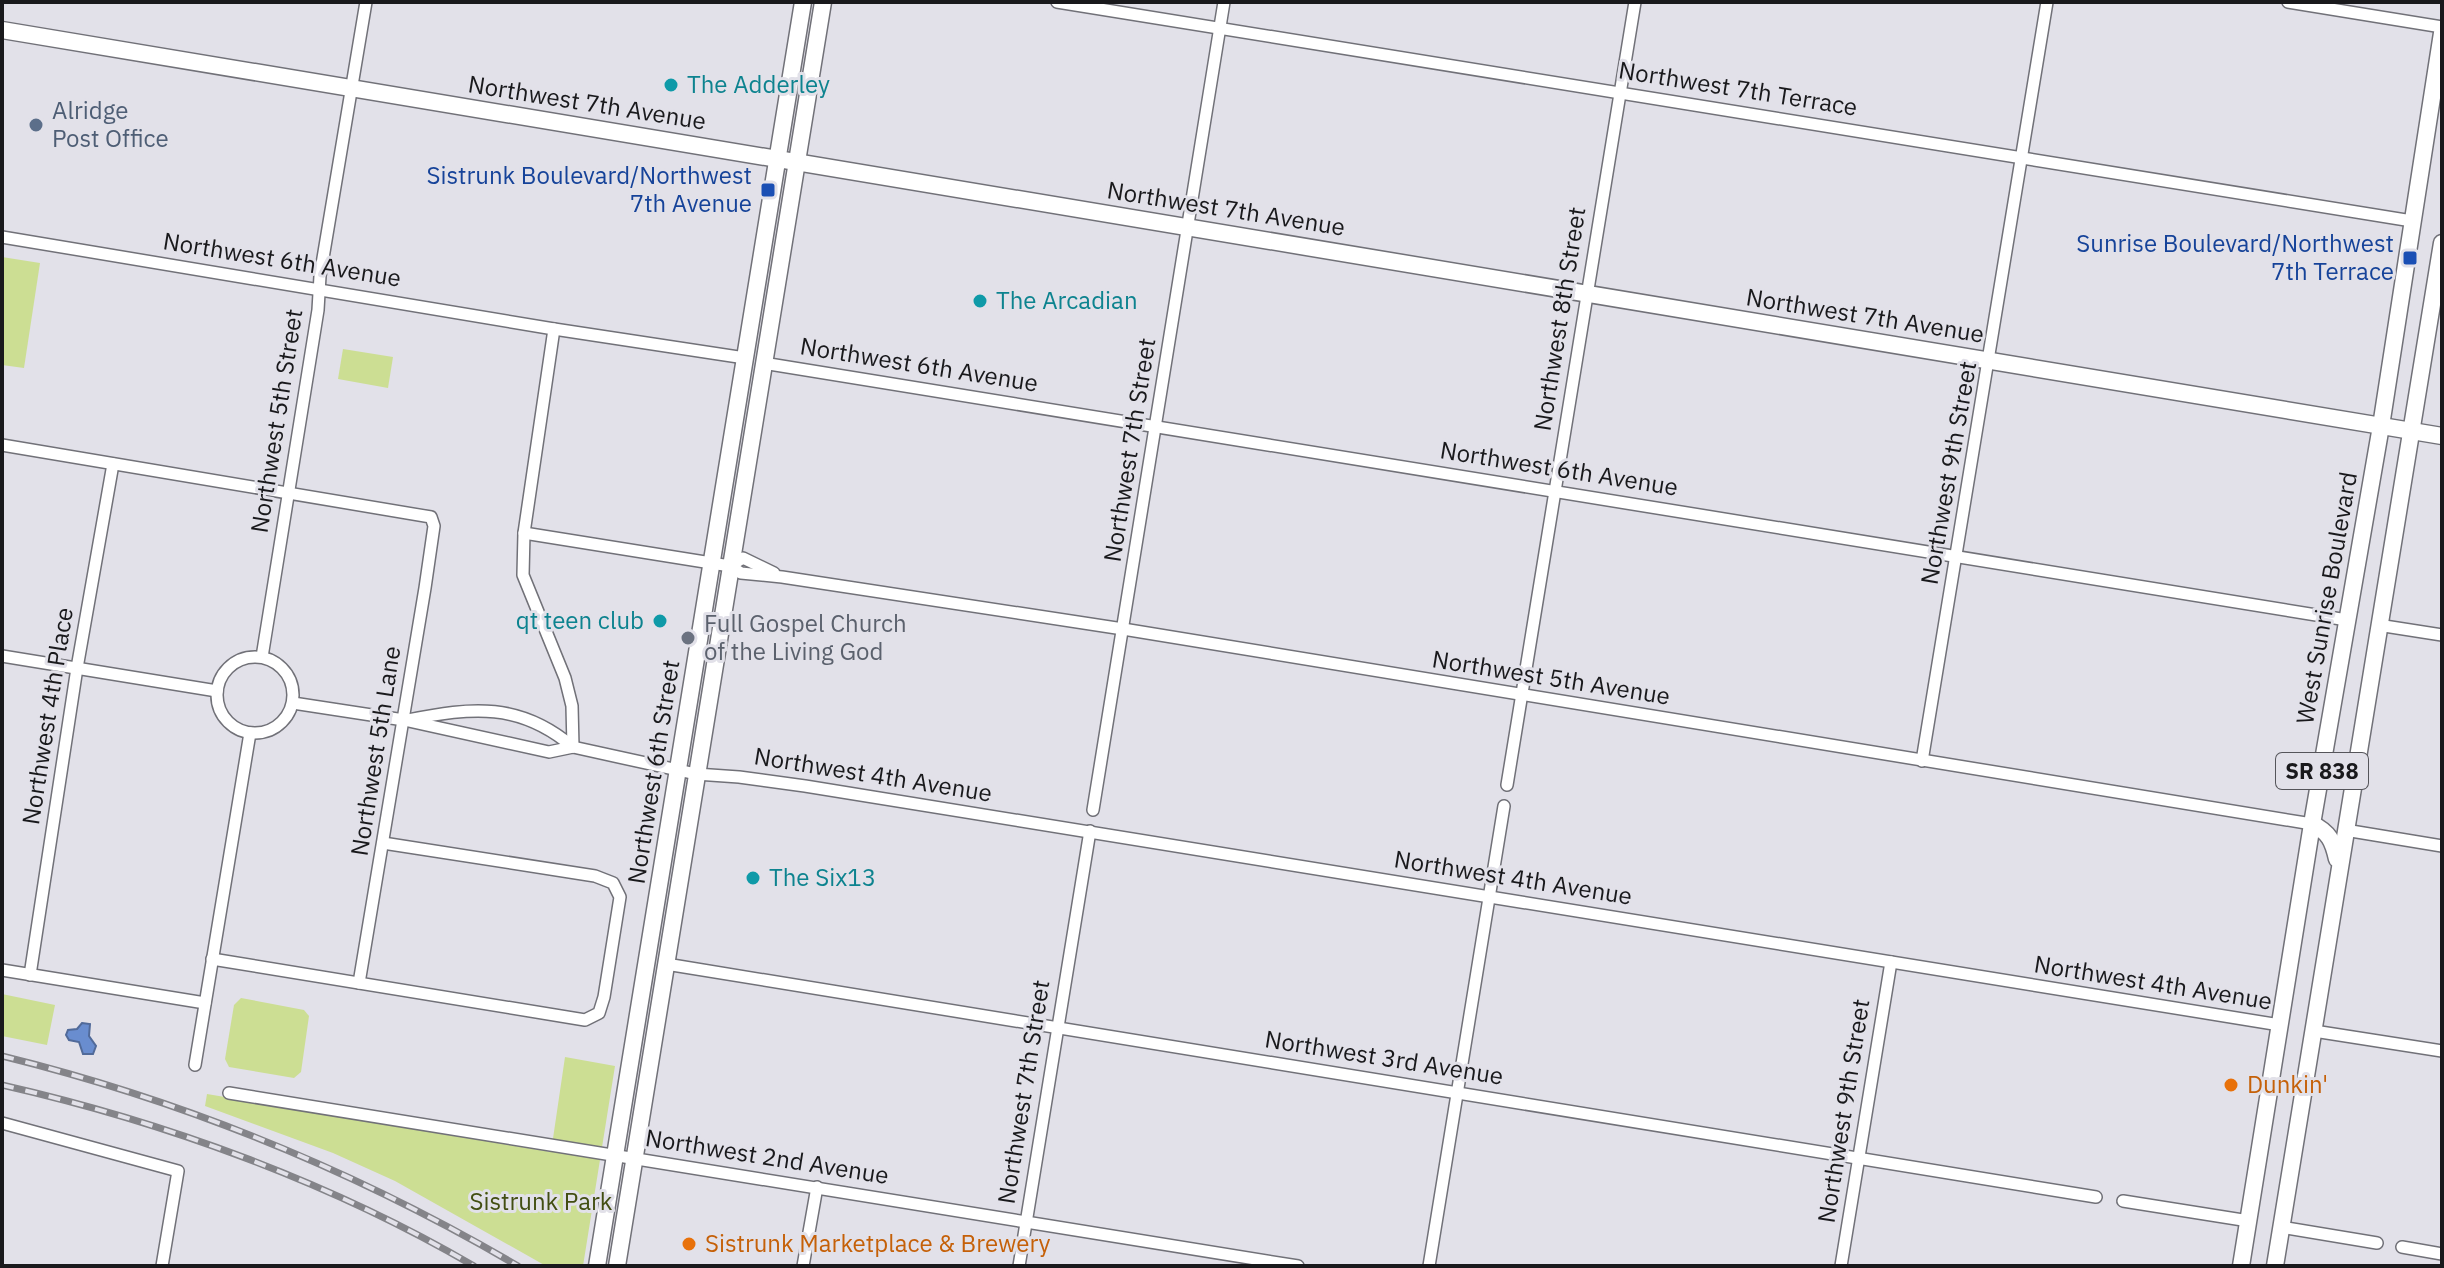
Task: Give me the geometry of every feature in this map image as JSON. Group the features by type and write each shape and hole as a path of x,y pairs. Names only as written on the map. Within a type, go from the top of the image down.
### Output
{"main road":[{"name":"Northwest 6th Street","path":"617,1266 666,964 711,563 803,2"},
{"name":"Northwest 6th Street","path":"597,1266 615,1154 687,773 699,754 823,2"},
{"name":"Northwest 7th Avenue","path":"2,30 2442,436"},
{"name":"West Sunrise Boulevard","path":"2241,1266 2312,824 2381,426 2442,30"},
{"name":"SR 838","path":"2275,1266 2442,243"},
{"path":"2312,824 2326,831 2333,841 2339,868"}],"street":[{"name":"Northwest 5th Street","path":"262,657 318,310 318,288 366,2"},
{"name":"Northwest 7th Terrace","path":"1057,2 2412,221"},
{"name":"Northwest 7th Street","path":"1093,810 1224,2"},
{"name":"Northwest 8th Street","path":"1507,785 1635,2"},
{"name":"Northwest 9th Street","path":"1922,761 2047,2"},
{"path":"2288,2 2442,30"},
{"name":"Northwest 6th Avenue","path":"2,237 745,358"},
{"path":"554,329 524,533 523,575 565,678 572,706 573,747"},
{"name":"Northwest 6th Avenue","path":"763,363 2347,620"},
{"path":"2,445 288,494"},
{"name":"Northwest 4th Place","path":"30,975 77,668 113,464"},
{"name":"Northwest 5th Lane","path":"288,494 431,517 434,526 359,983"},
{"name":"Northwest 5th Avenue","path":"524,533 730,566 741,573 1123,629 2312,824"},
{"path":"2378,625 2442,635"},
{"path":"2,656 217,691"},
{"path":"262,657 273,661 289,678 293,703 282,722 272,729 250,733 229,723 218,702 217,691 225,671 233,664 262,657"},
{"name":"Northwest 4th Avenue","path":"293,703 404,720 549,752 573,747 687,773 739,777 1090,831 2280,1025"},
{"name":"Northwest 4th Avenue","path":"404,720 459,709 509,713 555,731 573,747"},
{"path":"195,1065 250,733"},
{"name":"Northwest 4th Avenue","path":"699,754 720,770 739,777"},
{"path":"1429,1266 1504,806"},
{"path":"2345,830 2442,846"},
{"name":"Northwest 7th Street","path":"1019,1266 1090,831"},
{"name":"Northwest 6th Street","path":"359,983 585,1020 599,1013 604,997 620,897 613,883 595,876 383,843"},
{"path":"212,959 359,983"},
{"name":"Northwest 9th Street","path":"1841,1266 1891,962"},
{"name":"Northwest 3rd Avenue","path":"666,964 2096,1197"},
{"path":"2,970 205,1003"},
{"path":"2314,1031 2442,1051"},
{"name":"Northwest 2nd Avenue","path":"229,1093 1298,1266"},
{"path":"2,1123 178,1171 162,1266"},
{"path":"803,1266 817,1187"},
{"path":"2123,1201 2249,1221"},
{"path":"2281,1227 2377,1243"},
{"path":"2402,1247 2442,1254"}],"green space":[{"path":"2,257 40,263 24,368 2,365"},
{"path":"343,349 393,357 388,388 338,379"},
{"path":"2,994 55,1005 47,1045 2,1036"},
{"path":"241,998 304,1010 309,1016 301,1072 294,1078 229,1067 225,1059 234,1005"},
{"name":"Sistrunk Park","path":"565,1057 615,1066 583,1266 546,1266 395,1181 333,1153 205,1106 207,1094 551,1152"}],"water":[{"path":"82,1023 90,1024 89,1036 96,1046 93,1054 83,1054 79,1042 69,1040 66,1035 68,1030 77,1029"}],"railway":[{"path":"2,1056 137,1094 268,1142 395,1199 518,1266"},
{"path":"2,1085 124,1117 245,1158 362,1207 474,1266"}],"place":[{"name":"The Adderley","path":"671,85"},
{"name":"Alridge Post Office","path":"36,125"},
{"name":"Sistrunk Boulevard/Northwest 7th Avenue","path":"768,190"},
{"name":"Sunrise Boulevard/Northwest 7th Terrace","path":"2410,258"},
{"name":"The Arcadian","path":"980,301"},
{"name":"qt teen club","path":"660,621"},
{"name":"Full Gospel Church of the Living God","path":"688,638"},
{"name":"The Six13","path":"753,878"},
{"name":"Dunkin'","path":"2231,1085"},
{"name":"Sistrunk Marketplace & Brewery","path":"689,1244"}]}
